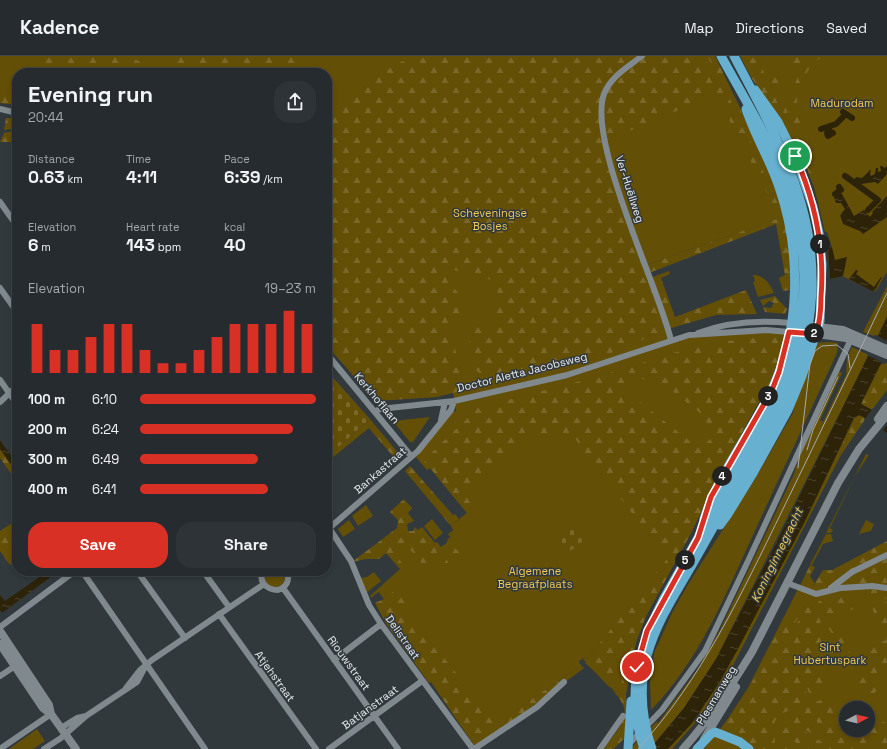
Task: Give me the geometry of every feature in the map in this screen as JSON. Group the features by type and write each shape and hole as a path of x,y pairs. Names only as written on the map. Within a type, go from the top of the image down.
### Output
{"main road":[{"path":"721,56 778,153"},
{"path":"652,749 644,717 643,679 650,648 701,541 768,414 784,391 805,341 810,307 812,268 804,214 747,82 734,56"},
{"path":"628,749 630,709 640,655 647,631 701,541 728,514 788,410 802,376 817,330 822,290 822,264 819,233 806,184 795,156 778,122 759,94 747,82"},
{"path":"701,541 711,497 772,390 779,372 790,328 794,268 789,222 779,187 752,127 740,89"},
{"name":"Doctor Aletta Jacobsweg","path":"790,328 817,330 852,336 870,344 887,349"},
{"name":"Doctor Aletta Jacobsweg","path":"870,344 887,355"},
{"name":"Plesmanweg","path":"696,749 703,742 732,694 838,483 863,443 886,411"},
{"path":"0,631 49,705 51,714"},
{"path":"0,644 43,708 51,714 76,749"},
{"name":"Plesmanweg","path":"683,749 705,723 752,652"},
{"path":"636,677 635,703 638,725 644,749"},
{"path":"703,742 711,734 717,732 740,742 749,749"}],"street":[{"name":"Ver-Huëllweg","path":"642,56 613,78 607,87 601,110 602,121 613,170 671,340"},
{"path":"0,113 12,112"},
{"path":"0,202 12,219"},
{"path":"0,288 12,305"},
{"name":"Doctor Aletta Jacobsweg","path":"376,411 380,409 454,401 567,375 671,340 695,334 790,328"},
{"path":"624,749 662,710 705,651 750,559 852,336"},
{"name":"Kerkhoflaan","path":"332,360 376,411 411,456"},
{"path":"0,380 12,397"},
{"path":"0,402 12,390"},
{"name":"Bankastraat","path":"332,525 425,443 440,421 451,410 454,401"},
{"name":"Bankastraat","path":"440,421 445,402"},
{"name":"Delistraat","path":"332,535 351,561 369,605 381,624 474,749"},
{"path":"828,590 852,572 887,554"},
{"path":"0,627 68,576"},
{"path":"85,576 204,749"},
{"path":"141,576 185,638"},
{"path":"207,576 229,607"},
{"path":"262,576 264,584 272,590 283,588 288,576"},
{"path":"787,583 816,594 828,590 856,586 887,588"},
{"path":"44,749 64,731 126,688 140,670 264,584"},
{"name":"Riouwstraat","path":"283,588 398,749"},
{"name":"Atjehstraat","path":"219,614 316,749"},
{"path":"334,660 381,624"},
{"path":"0,676 15,666"},
{"name":"Batjanstraat","path":"329,749 422,681"},
{"path":"474,749 537,707 564,682"},
{"path":"0,749 51,714"},
{"path":"600,749 623,716"}],"green space":[{"name":"Scheveningse Bosjes","path":"0,56 715,56 771,172 786,216 646,265 671,339 679,337 788,332 779,372 767,388 721,470 691,533 646,616 636,642 626,693 626,715 622,702 617,695 585,663 623,615 587,659 585,657 579,661 580,666 486,731 377,590 401,570 384,549 402,535 425,561 449,542 453,530 451,526 467,513 430,468 427,470 416,457 453,412 456,411 453,392 369,393 332,352 332,68 12,68 12,104 0,103"},
{"path":"33,56 130,56 145,65 151,66 163,63 176,56 301,56 299,62 306,68 42,68"},
{"path":"412,56 702,56 733,104 771,191 784,214 789,245 791,290 783,291 779,278 785,275 776,224 649,273 650,278 669,271 670,274 661,278 675,317 746,290 757,314 716,315 668,329 599,358 560,369 491,384 476,370 467,331 469,324 480,323 496,328 498,284 492,280 454,270 443,264 455,289 468,308 451,330 464,390 437,397 377,401 368,395 332,348 332,105 337,107 345,102 347,96 368,80","holes":["716,94 780,218 646,265 608,154 613,138"]},
{"path":"707,56 715,56 745,120"},
{"path":"740,56 756,56 773,91 790,138 751,77"},
{"name":"Madurodam","path":"741,56 887,56 887,272 875,292 842,276 830,279 828,248 832,247 827,232 825,232 814,187 799,150 794,152"},
{"path":"760,56 770,56 787,111 789,129 776,91"},
{"path":"794,56 824,56 808,71 800,86 797,101 797,110 802,123 801,140 804,157 808,168 815,177 811,178 794,136 786,101 797,79 793,68"},
{"path":"0,86 12,89 12,104 0,103"},
{"path":"6,118 12,118 12,129 4,130"},
{"path":"12,131 12,142 0,142 4,133"},
{"path":"753,275 763,278 769,284 774,293 758,297 753,282 755,281"},
{"path":"887,286 887,317 878,336 863,332"},
{"path":"775,296 787,309 785,314 765,312 763,307 771,308 774,303 769,301 763,306 760,300"},
{"path":"770,336 782,338 780,341 783,355 779,372 767,388 721,470 691,533 646,616 636,642 626,693 626,737 613,749 604,749 623,721 624,708 615,693 621,686 627,651 626,649 617,649 613,671 616,678 616,683 609,687 583,659 585,657 587,659 667,559 573,436 535,434 463,493 474,507 467,513 430,468 427,470 424,465 426,458 478,408 607,374 676,352 729,341","holes":["634,377 662,383 699,412 712,430 713,436 706,443 692,443 634,397 622,393 625,381"]},
{"path":"814,343 838,343 837,353 710,627 683,671 651,710 650,680 654,653 672,613 687,586 755,479 793,413 798,389"},
{"path":"852,347 869,355 716,659 684,708 650,749 630,749 656,722 658,723 697,670 720,630 794,474 799,457 838,371 842,373 820,420 823,422 846,375 847,357"},
{"path":"885,363 887,364 887,390 872,410 861,404 880,365"},
{"path":"332,376 370,419 332,453"},
{"path":"859,415 866,418 841,455 837,454 854,418"},
{"path":"430,417 413,442 410,442 393,421"},
{"path":"370,419 374,424 332,458 332,453"},
{"path":"374,424 399,454 396,460 369,428"},
{"path":"0,449 12,466 12,475 0,458"},
{"path":"837,454 841,455 725,681 695,723 672,749 668,749 693,722 719,683 804,523"},
{"path":"866,454 869,455 855,476 830,528 833,530 831,533 826,533"},
{"path":"410,466 453,515 455,514 459,519 451,526 405,471"},
{"path":"404,499 412,508 408,513 414,521 407,524 408,531 413,531 415,527 418,530 422,527 435,543 437,542 441,547 448,542 447,540 450,537 448,534 453,530 449,542 461,554 477,541 478,543 441,574 438,571 448,558 444,554 428,567 425,567 408,547 402,545 394,552 406,569 371,598 370,596 400,569 386,553 379,559 366,559 352,562 397,528 398,520 390,512"},
{"path":"366,505 373,516 358,526 352,516"},
{"path":"432,519 443,533 435,540 424,526"},
{"path":"349,520 355,529 343,537 338,529"},
{"path":"866,520 874,524 871,531 859,534"},
{"path":"12,523 12,564 10,565 0,551 0,531"},
{"path":"574,527 584,540 569,552 559,540"},
{"path":"826,534 831,534 833,541 823,544 812,565 810,565"},
{"path":"887,541 887,554 851,571 823,591 815,594 799,588 810,565 815,567 810,576 815,584 823,570 832,570"},
{"name":"Sint Hubertuspark","path":"887,556 887,749 704,749 728,719 747,690 798,589 823,591"},
{"path":"887,557 887,585 857,583 842,585 859,570"},
{"path":"374,572 381,581 365,594 360,578 367,577"},
{"path":"266,576 285,576 284,582 278,587 268,586 265,580"},
{"path":"396,589 399,593 396,596 399,599 403,597 409,604 404,609 497,723 580,666 578,662 584,668 476,748 431,682 429,683 385,622 375,603 384,599"},
{"path":"860,589 887,590 887,599 861,595"},
{"path":"848,595 856,596 858,606 824,625 818,602 828,598"},
{"path":"807,600 815,604 822,627 811,638 803,650 799,664 801,680 809,701 783,713 775,721 775,749 752,749 725,732 738,725 752,704 787,638 804,613 801,611"},
{"path":"887,602 887,674 870,674 868,678 878,690 874,693 864,694 860,689 857,671 846,665 843,651 827,626 837,620 851,655 886,640 871,606"},
{"path":"794,614 799,616 755,699 737,723 726,728 723,726 752,682 785,616 790,617"},
{"path":"823,629 836,652 826,671 825,693 812,699 804,679 802,661 808,645"},
{"path":"826,698 839,713 839,737 875,737 875,722 887,723 887,745 874,744 851,749 835,745 817,736 817,717 813,703"},
{"path":"811,703 814,719 813,734 790,721 786,715"},
{"path":"626,715 626,737 613,749 604,749 625,719"},
{"path":"787,722 813,736 805,748 781,734 781,727"},
{"path":"37,729 45,741 33,749 9,749"},
{"path":"781,738 803,749 781,749"},
{"path":"815,738 834,749 808,749"}],"water":[{"path":"880,165 885,168 887,166 887,174 878,184 875,182 861,184 854,180 856,177 862,178 871,169 871,176 875,174 876,168 878,168 878,172 881,171"},
{"path":"838,194 842,194 854,216 864,210 870,217 873,213 872,212 887,196 887,217 863,234 860,231 843,224 840,215 845,209 841,203 836,203 834,197"},
{"path":"832,247 835,260 847,257 843,276 830,279 828,248"},
{"path":"856,270 858,271 856,274 874,287 882,277 874,292 849,279"},
{"name":"Koninginnegracht","path":"887,317 887,351 861,404 887,418 887,433 859,415 854,418 804,523 719,683 693,722 668,749 650,749 684,708 716,659 777,542"},
{"path":"0,440 12,457 12,466 0,449"},
{"path":"41,576 52,576 2,613 0,610 0,595 5,601"}],"pier":[{"path":"876,335 887,341 887,355 884,363 867,355"},
{"path":"873,408 887,416 887,425 882,432 864,420"}],"waterway":[{"path":"843,112 852,118"},
{"path":"821,129 836,124 846,114"},
{"path":"830,131 827,133 828,136 833,133"},
{"path":"845,176 878,200 868,210"},
{"path":"835,194 841,190 839,187"}],"tram line":[{"path":"638,749 682,694 719,634 736,603 887,293"},
{"path":"798,468 810,364 815,351 822,346 837,345 848,354 850,368"},
{"path":"807,450 813,430 838,377"}],"route":[{"path":"637,667 647,631 698,538 711,497 772,390 779,372 789,332 816,334 820,321 822,283 821,246 810,195 795,156"}],"park label":[{"name":"Algemene Begraafplaats","path":"535,577"}]}
